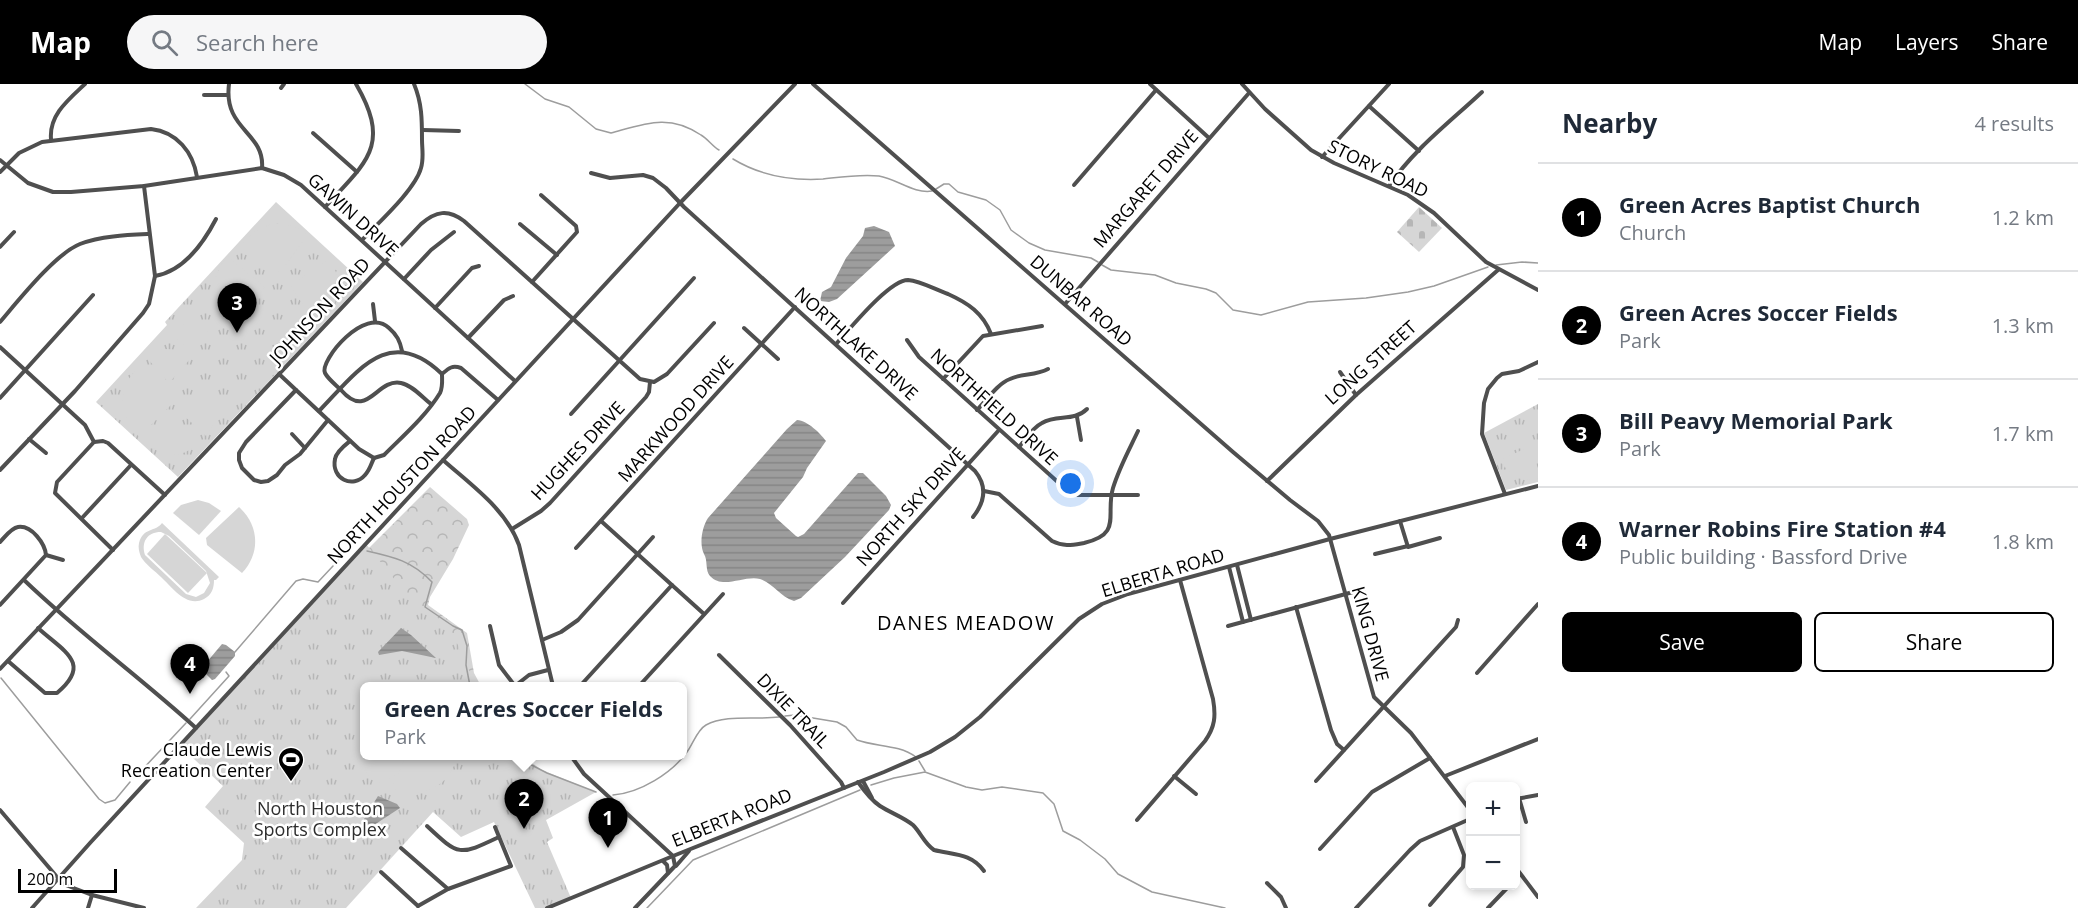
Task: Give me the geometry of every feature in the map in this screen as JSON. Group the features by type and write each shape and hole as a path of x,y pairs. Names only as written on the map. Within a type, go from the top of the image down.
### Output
{"street":[{"path":"51,139 50,127 54,117 85,84"},
{"path":"229,84 227,95 233,115 240,127 258,144 262,152 262,168"},
{"path":"325,207 369,156 373,133 372,119 356,84"},
{"path":"362,240 417,177 423,156 423,130 422,107 414,84"},
{"name":"NORTH HOUSTON ROAD","path":"32,908 515,381 680,203 795,84"},
{"name":"DUNBAR ROAD","path":"813,84 1267,481 1318,520 1326,529 1330,539"},
{"path":"1150,84 1209,138"},
{"name":"STORY ROAD","path":"1242,84 1303,144 1322,157 1389,186 1427,207 1498,270 1538,290"},
{"path":"1322,157 1389,84"},
{"path":"1074,185 1156,90"},
{"path":"1389,186 1396,174 1482,92"},
{"name":"MARGARET DRIVE","path":"1065,304 1249,93"},
{"path":"204,95 227,95"},
{"path":"1370,105 1419,151"},
{"path":"0,172 19,153 51,139 137,129 162,130 183,146 191,155 197,177"},
{"path":"423,130 459,131"},
{"path":"313,132 357,172"},
{"name":"GAWIN DRIVE","path":"0,160 28,183 53,192 144,186 262,168 292,178 515,381"},
{"name":"NORTHLAKE DRIVE","path":"591,173 610,178 643,175 653,178 666,188 968,464 979,476 984,491"},
{"path":"0,470 62,404 149,304 154,276 144,186"},
{"path":"532,282 577,232 576,226 541,195"},
{"name":"JOHNSON ROAD","path":"0,669 384,262 431,216 442,213 454,214 635,376 650,382"},
{"path":"154,276 175,271 206,238 216,219"},
{"path":"520,224 557,255"},
{"path":"0,247 14,232"},
{"path":"404,279 431,250 454,232"},
{"path":"0,322 68,250 80,244 149,234"},
{"path":"435,308 472,268 479,266"},
{"name":"LONG STREET","path":"1267,481 1356,395 1498,270"},
{"path":"571,414 694,278"},
{"path":"836,344 884,293 896,284 910,280 968,304 984,319 991,334"},
{"path":"0,398 93,295"},
{"path":"468,338 504,300 513,296"},
{"path":"373,304 375,321"},
{"name":"MARKWOOD DRIVE","path":"576,548 795,307"},
{"path":"402,351 396,334 384,323 375,321 365,323 329,357 324,368 325,373 354,400 370,399 385,386 394,382 403,383 431,404"},
{"path":"650,382 661,379 667,374 714,323"},
{"path":"943,378 978,340 991,334 1042,326"},
{"path":"744,328 778,359"},
{"name":"NORTHFIELD DRIVE","path":"907,340 919,357 1070,493 1138,495"},
{"path":"0,347 86,425 94,442"},
{"path":"319,411 358,369 385,353 402,351 421,358 442,374"},
{"path":"1505,494 1482,434 1484,403 1488,389 1502,374 1519,371 1538,362"},
{"path":"442,374 455,366 462,368 498,401"},
{"path":"977,410 1006,381 1021,376 1037,375 1048,369"},
{"path":"1340,372 1356,395"},
{"path":"279,374 350,441 374,458"},
{"path":"350,441 340,450 335,459 336,471 341,478 350,482 358,481 368,471 374,458 384,455 431,404 440,393 442,374"},
{"name":"HUGHES DRIVE","path":"513,529 542,511 646,397 650,392 650,382"},
{"path":"296,390 246,442 239,453 242,468 254,480 268,482 278,475 328,420"},
{"path":"1018,447 1034,428 1044,421 1077,417 1087,409"},
{"path":"1077,417 1081,440"},
{"name":"NORTH SKY DRIVE","path":"843,603 999,430"},
{"path":"973,517 984,500 984,491 999,494 1052,541 1071,546 1093,541 1106,534 1112,521 1112,494 1138,431"},
{"path":"292,434 304,448"},
{"path":"29,439 46,453"},
{"path":"113,550 56,493 57,482 94,442 108,443 165,495"},
{"path":"443,460 498,510 513,529 519,545 552,682"},
{"path":"82,518 131,465"},
{"name":"ELBERTA ROAD","path":"547,908 930,752 969,727 1079,618 1102,604 1128,594 1330,539 1538,486"},
{"path":"20,520 20,527"},
{"path":"601,521 704,614"},
{"path":"1400,521 1408,546"},
{"path":"0,542 13,529 20,527 30,530 43,543 46,555"},
{"path":"542,640 561,632 578,620 653,537"},
{"path":"1376,554 1440,538"},
{"name":"KING DRIVE","path":"1330,539 1371,692 1383,707 1411,733 1466,805"},
{"path":"46,555 63,560"},
{"path":"0,606 46,555"},
{"path":"1237,565 1251,620"},
{"path":"1229,567 1243,622"},
{"path":"24,580 106,654 156,692 196,728"},
{"path":"1137,820 1213,729 1216,716 1214,699 1180,580"},
{"path":"585,682 672,585"},
{"path":"1228,626 1364,589"},
{"path":"643,682 723,594"},
{"path":"1477,673 1538,604"},
{"path":"1296,607 1330,730 1337,744 1344,750"},
{"path":"1316,781 1456,627 1458,620"},
{"path":"490,627 500,665 512,682"},
{"path":"8,661 45,693 57,693 72,678 75,670 73,662 39,628"},
{"name":"DIXIE TRAIL","path":"719,656 790,725 844,788"},
{"path":"520,682 529,675 548,670"},
{"path":"1444,776 1538,738"},
{"path":"1320,849 1372,792 1430,758"},
{"path":"574,760 584,774 673,856 675,866"},
{"path":"1174,776 1196,794"},
{"path":"861,782 868,796 880,806 910,823 934,850 970,858 984,871"},
{"path":"1520,798 1538,795"},
{"path":"1520,807 1526,822"},
{"path":"0,810 63,884 92,895 142,908"},
{"path":"1356,908 1420,841 1466,821"},
{"path":"427,826 443,841 459,851 468,850 499,837"},
{"path":"381,872 418,907 448,889 511,866 495,827"},
{"path":"1430,905 1464,867 1464,855 1453,827"},
{"path":"401,848 448,889"},
{"path":"635,908 691,849"},
{"path":"662,860 667,865 668,873"},
{"path":"1520,874 1538,897"},
{"path":"1267,883 1281,897 1286,908"},
{"path":"1488,908 1504,890"},
{"path":"88,908 92,895"}],"green space":[{"path":"276,202 363,282 178,477 96,402 167,325 165,322"},
{"path":"1419,207 1442,228 1419,252 1397,232"},
{"path":"280,223 295,227 307,236 278,272 242,245 258,229"},
{"path":"227,256 265,287 234,325 220,309 214,292 217,274"},
{"path":"329,259 337,277 338,295 330,311 316,324 291,287 292,284"},
{"path":"186,323 192,323 208,331 192,350 171,334"},
{"path":"164,349 178,350 191,358 170,382 147,358"},
{"path":"139,367 174,400 139,437 127,420 123,402 126,383"},
{"path":"203,389 208,394 215,412 213,424 206,436 180,412"},
{"path":"1538,404 1538,482 1506,490 1484,433"},
{"path":"173,420 198,443 180,454 161,453 149,445"},
{"path":"1529,447 1538,468 1538,478 1532,480 1517,477 1501,462 1502,459"},
{"path":"430,487 467,519 469,525 453,559 430,597 428,605 467,633 474,673 479,682 433,682 360,557"},
{"path":"198,500 209,503 221,511 199,535 173,513 181,505"},
{"path":"239,507 251,522 255,539 252,557 242,573 207,545 206,538"},
{"path":"162,523 219,577 214,580 212,591 204,599 191,601 185,599 141,557 139,543 143,534","holes":["156,532 169,536 206,571 210,583 204,593 196,597 186,594 145,555 144,546 149,536"]},
{"path":"165,534 207,573 188,593 147,554"},
{"name":"North Houston Sports Complex","path":"366,544 413,602 449,625 474,682 360,682 360,760 528,760 542,770 596,792 546,820 553,838 547,842 571,898 547,908 535,908 494,822 461,837 433,812 346,908 196,908 242,860 244,843 205,807 223,786 180,746"},
{"path":"360,721 360,760 395,760 388,781 386,780 384,785 367,774 357,759 354,740"},
{"path":"404,760 452,760 455,763 451,772 438,786 421,792 411,793 392,788 394,784 391,783 396,773 398,774"}],"shaded area":[{"path":"874,226 889,232 895,246 837,299 829,302 820,301 822,292 831,287 846,258 863,236 865,228"},
{"path":"797,420 809,425 826,441 803,477 774,513 776,518 796,536 804,534 858,473 863,473 886,496 891,505 889,510 845,557 801,598 794,601 760,579 727,582 715,580 708,571 701,541 708,518"},
{"path":"401,628 436,658 402,651 379,655 378,652"},
{"path":"222,644 235,652 235,656 212,680 201,669"},
{"path":"378,796 397,804 400,808 371,827 366,826 364,819"}],"waterway":[{"path":"525,84 545,99 569,107 596,129 611,133 634,126 667,122 689,128 719,150"},
{"path":"733,159 754,170 787,178 879,176 919,190 932,191"},
{"path":"936,189 949,184 958,192 986,200 1000,210 1011,230 1029,243 1045,250 1091,258 1098,262"},
{"path":"1496,265 1538,263"},
{"path":"1102,265 1111,270 1155,275 1176,283 1206,289 1216,293 1233,310 1261,315 1308,302 1408,292 1434,286 1488,267"},
{"path":"335,563 353,544"},
{"path":"367,551 402,561 417,569 432,582 425,607 462,630 467,646 466,665 469,682"},
{"path":"235,652 296,581 303,579 318,582 333,566"},
{"path":"190,719 229,676 226,672"},
{"path":"1,678 99,799 105,803 115,800 130,782"},
{"path":"785,716 795,715 837,722 846,727 857,740 902,750 916,757"},
{"path":"687,752 700,730 706,725 732,718 779,717"},
{"path":"141,771 186,723"},
{"path":"522,760 547,773 596,792"},
{"path":"613,795 634,790 654,781 681,760"},
{"path":"919,761 925,771"},
{"path":"871,785 925,772 966,787 982,790 1002,787 1043,793 1054,804 1063,831 1080,840 1105,859 1118,874 1152,892 1225,908"},
{"path":"647,908 693,860 860,790"}],"place":[{"name":"Bill Peavy Memorial Park","path":"237,333"},
{"name":"Warner Robins Fire Station #4","path":"190,694"},
{"name":"Claude Lewis Recreation Center","path":"291,783"},
{"name":"Green Acres Soccer Fields","path":"524,829"},
{"name":"Green Acres Baptist Church","path":"608,848"}],"district":[{"name":"DANES MEADOW","path":"966,623"}]}
